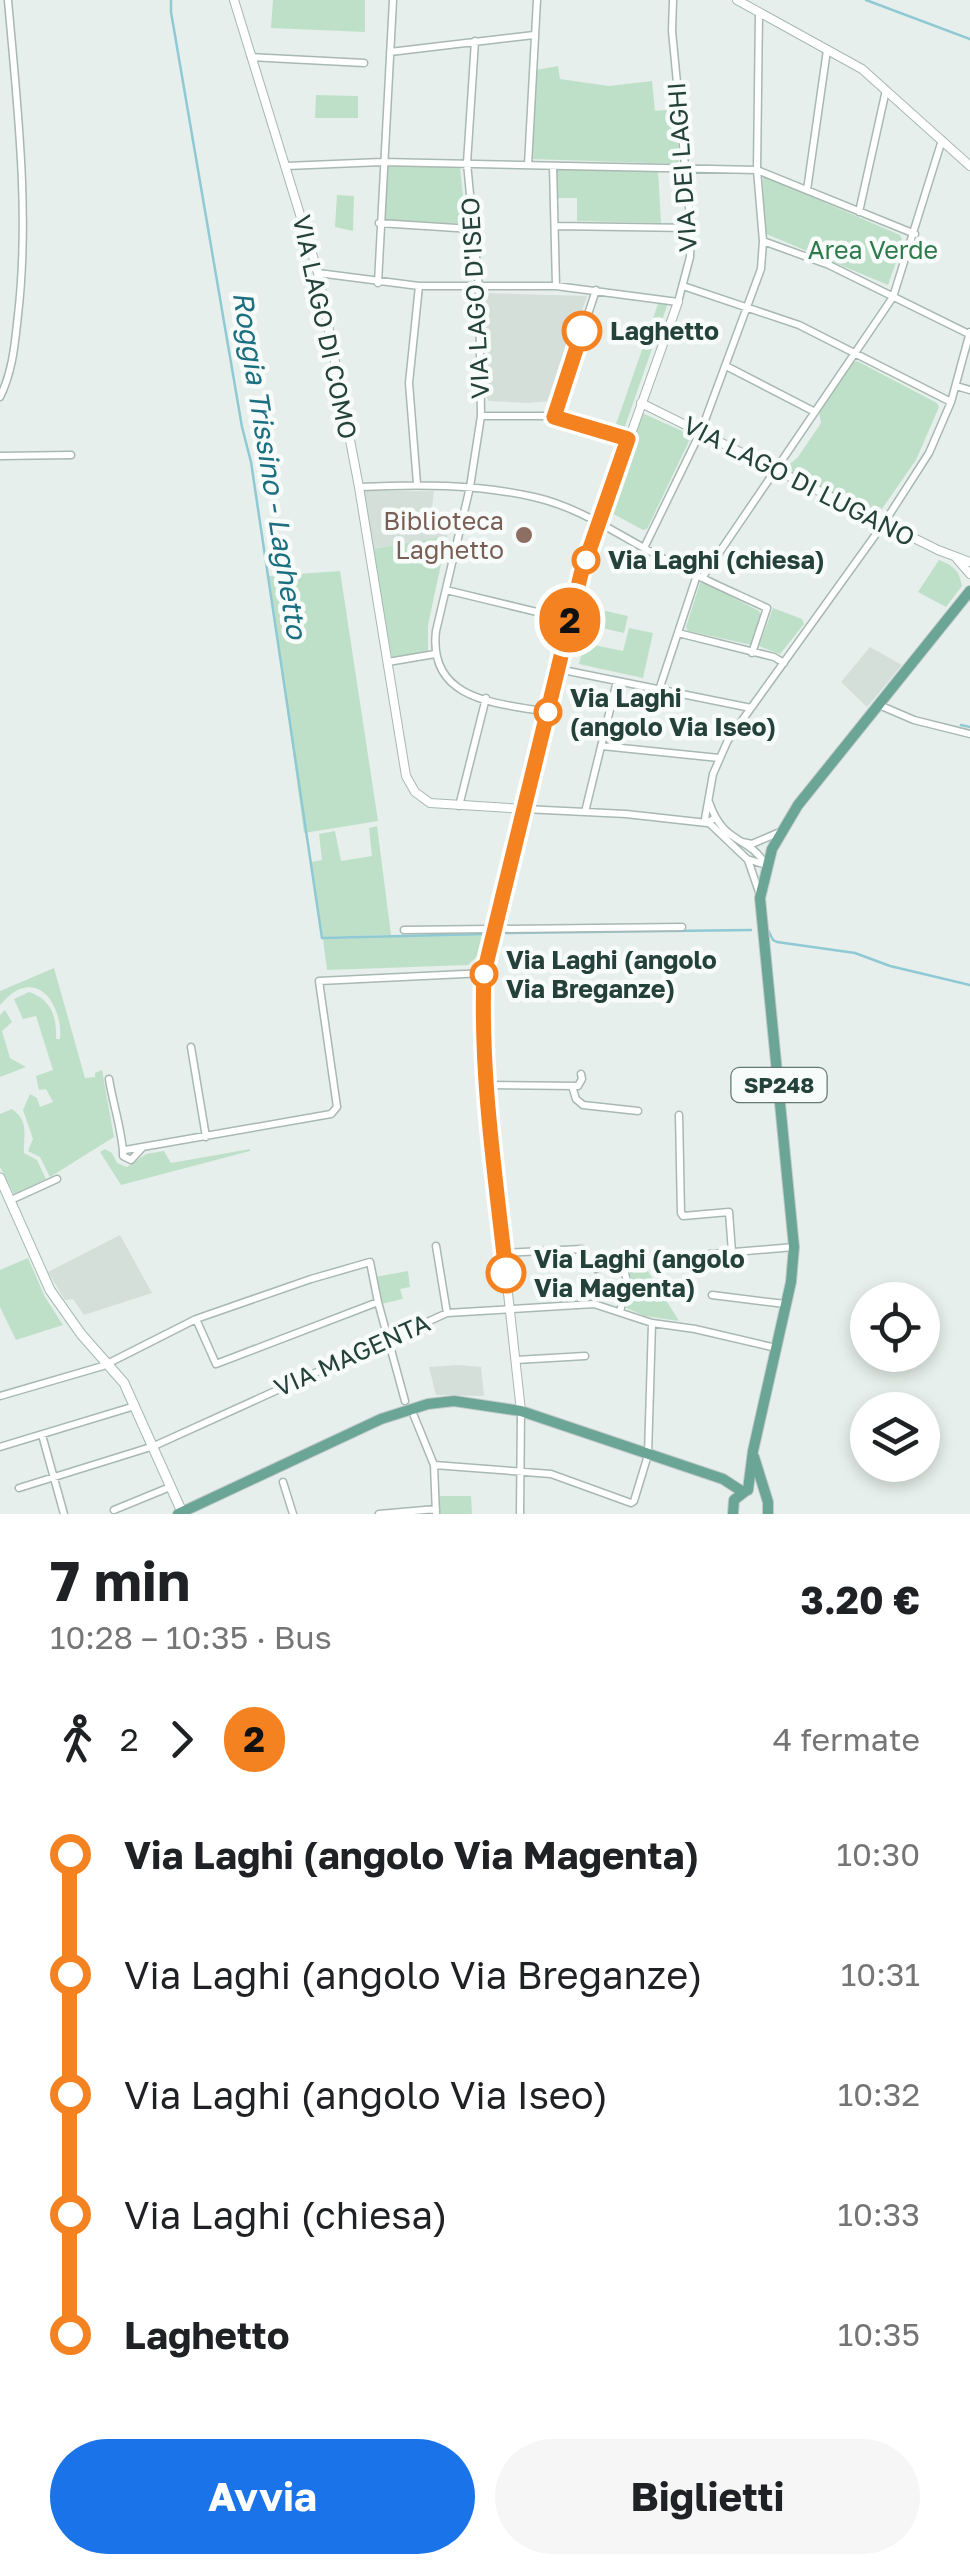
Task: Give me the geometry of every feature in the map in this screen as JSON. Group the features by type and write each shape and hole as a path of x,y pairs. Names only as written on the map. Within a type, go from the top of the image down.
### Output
{"main road":[{"name":"SP248","path":"768,1508 758,1492 745,1491 786,1304 794,1247 760,898 766,865 780,832 970,591"},
{"path":"0,1178 50,1290 81,1334 108,1363 136,1406 181,1513 381,1419 454,1401 521,1411 723,1479 745,1491 733,1511"},
{"name":"SP248","path":"753,1451 768,1508"},
{"path":"723,1479 739,1475 753,1451"},
{"path":"700,1472 720,1484 733,1511"}],"street":[{"path":"0,396 16,331 23,256 23,196 8,0"},
{"name":"VIA LAGO DI COMO","path":"234,0 318,273 359,487 406,776 414,792 430,803 459,806 711,821"},
{"path":"378,283 393,0"},
{"path":"528,165 537,0"},
{"name":"VIA DEI LAGHI","path":"521,1411 484,1085 484,973 570,620 599,522 684,286 690,257 691,228 672,32 673,0"},
{"path":"737,0 862,69 970,166"},
{"path":"644,548 701,431 761,270 763,241 756,170 759,12"},
{"path":"390,52 534,34"},
{"name":"VIA LAGO D'ISEO","path":"435,654 436,630 470,487 481,416 479,288 467,163 475,42"},
{"path":"808,190 827,50"},
{"path":"250,57 364,64"},
{"path":"859,212 886,90"},
{"path":"659,690 699,577 777,470 893,297 942,140"},
{"path":"286,166 382,162 756,170 914,234"},
{"path":"554,166 556,286"},
{"path":"379,223 472,229"},
{"path":"555,226 691,228"},
{"path":"763,241 829,264 969,335 951,402 929,453 719,758 708,800 711,821 748,858 760,866 766,865"},
{"path":"318,273 420,286 556,286 678,302"},
{"path":"416,484 409,383 420,286"},
{"path":"684,286 799,325 951,402"},
{"path":"551,416 596,290"},
{"path":"726,366 815,412"},
{"path":"956,386 970,390"},
{"name":"VIA LAGO DI LUGANO","path":"641,403 970,562"},
{"path":"481,416 551,416 628,439"},
{"path":"0,456 71,455"},
{"path":"359,487 470,487 536,498 599,522 699,577 767,608 752,652"},
{"name":"VIA LAGO DI LUGANO","path":"957,559 970,574"},
{"path":"446,590 570,620"},
{"path":"678,634 784,663"},
{"path":"388,662 435,654 442,672 455,688 548,712"},
{"path":"558,669 751,708"},
{"path":"585,812 617,681"},
{"path":"459,806 486,698"},
{"path":"878,705 894,714 970,734"},
{"path":"602,746 719,758"},
{"path":"711,821 766,865"},
{"path":"741,842 752,844 780,832"},
{"path":"748,858 760,898"},
{"path":"404,930 682,927"},
{"path":"109,1079 118,1134 125,1150 332,1114 337,1107 319,981 484,973"},
{"path":"190,1047 206,1137"},
{"path":"484,1085 572,1086 580,1083 581,1074"},
{"path":"572,1086 576,1099 583,1105 638,1111"},
{"path":"679,1115 679,1208 684,1216 729,1212 732,1252"},
{"path":"11,1200 56,1179"},
{"path":"436,1246 447,1313"},
{"path":"658,1266 691,1265 706,1256 732,1252 794,1247"},
{"path":"504,1253 582,1248"},
{"path":"0,1396 108,1363 196,1319 370,1262 405,1401"},
{"path":"596,1269 622,1262 628,1281 620,1312"},
{"path":"712,1295 786,1304"},
{"path":"196,1319 216,1364 378,1302"},
{"name":"VIA MAGENTA","path":"19,1488 154,1446 447,1313 594,1304 652,1323 776,1348"},
{"path":"434,1465 551,1474 630,1503 634,1501 648,1454 652,1323"},
{"path":"516,1360 586,1356"},
{"path":"0,1446 136,1406"},
{"path":"520,1514 521,1411"},
{"path":"379,1514 436,1512 434,1465 414,1416"},
{"path":"42,1435 64,1514"},
{"path":"282,1482 293,1514"},
{"path":"114,1510 172,1486"}],"shaded area":[{"path":"485,293 587,296 551,401 528,403 487,398"},
{"path":"361,491 434,491 431,515 451,516 447,536 371,549"},
{"path":"870,647 902,665 867,707 841,682"},
{"path":"120,1235 152,1293 84,1315 73,1299 65,1300 48,1272"},
{"path":"429,1367 481,1367 484,1396 436,1395"}],"green space":[{"path":"273,0 365,0 365,32 271,28"},
{"path":"558,66 560,79 609,86 652,81 655,111 676,109 679,164 531,159 536,70"},
{"path":"316,95 358,96 358,118 315,118"},
{"path":"385,166 460,167 466,224 384,220"},
{"path":"557,169 658,170 661,223 577,221 577,198 557,198"},
{"name":"Area Verde","path":"763,176 900,235 903,242 888,285 764,233"},
{"path":"337,195 354,196 353,231 335,227"},
{"path":"659,301 668,303 623,432 614,430"},
{"path":"857,361 939,407 916,460 877,516 784,469 798,457 821,423 819,412"},
{"path":"642,413 689,434 690,439 647,529 643,530 608,511"},
{"path":"447,536 428,625 428,653 392,657 372,549"},
{"path":"939,560 955,569 962,586 946,607 918,592"},
{"path":"340,571 378,821 304,833 269,576"},
{"path":"700,583 759,611 752,645 688,631"},
{"path":"773,608 802,619 804,624 780,654 759,646"},
{"path":"597,609 628,616 624,633 593,626"},
{"path":"629,628 653,633 643,678 579,664 584,643 623,651"},
{"path":"377,826 391,935 323,937 311,862 322,860 319,834 335,831 341,861 372,856 369,828"},
{"path":"486,934 484,950 468,965 327,970 323,939"},
{"path":"54,968 85,1078 95,1077 102,1070 114,1137 50,1177 40,1157 28,1151 33,1139 23,1110 30,1094 37,1098 40,1107 53,1102 46,1089 39,1090 36,1076 53,1070 36,1016 23,1019 14,999 29,992 43,999 54,1016 56,1039 60,1039 59,1021 52,1002 39,989 20,989 0,1005 0,991"},
{"path":"5,1010 12,1022 2,1031 10,1058 26,1067 0,1077 0,1015"},
{"path":"12,1109 23,1124 24,1153 37,1160 46,1179 14,1194 0,1167 0,1114"},
{"path":"105,1149 117,1163 127,1167 146,1154 164,1151 171,1163 250,1151 121,1185 100,1152"},
{"path":"635,1250 679,1321 645,1316 624,1307 631,1278 623,1254"},
{"path":"28,1258 63,1325 16,1340 0,1307 0,1270"},
{"path":"408,1271 410,1287 400,1289 403,1299 381,1304 375,1277"},
{"path":"440,1496 471,1496 472,1514 440,1514"}],"waterway":[{"name":"Roggia Trissino - Laghetto","path":"171,0 251,462 322,938 485,934"},
{"path":"866,0 970,39"},
{"path":"961,725 970,727"},
{"path":"501,933 751,930"},
{"path":"768,930 777,942 855,953 890,966 970,985"}],"bus line":[{"name":"2","path":"506,1273 484,1085 484,973 581,574 628,439 554,417 582,331"}],"place":[{"name":"Laghetto","path":"582,331"},
{"name":"Biblioteca Laghetto","path":"524,535"},
{"name":"Via Laghi (chiesa)","path":"586,560"},
{"name":"Via Laghi (angolo Via Iseo)","path":"548,712"},
{"name":"Via Laghi (angolo Via Breganze)","path":"484,974"},
{"name":"Via Laghi (angolo Via Magenta)","path":"506,1273"}]}
